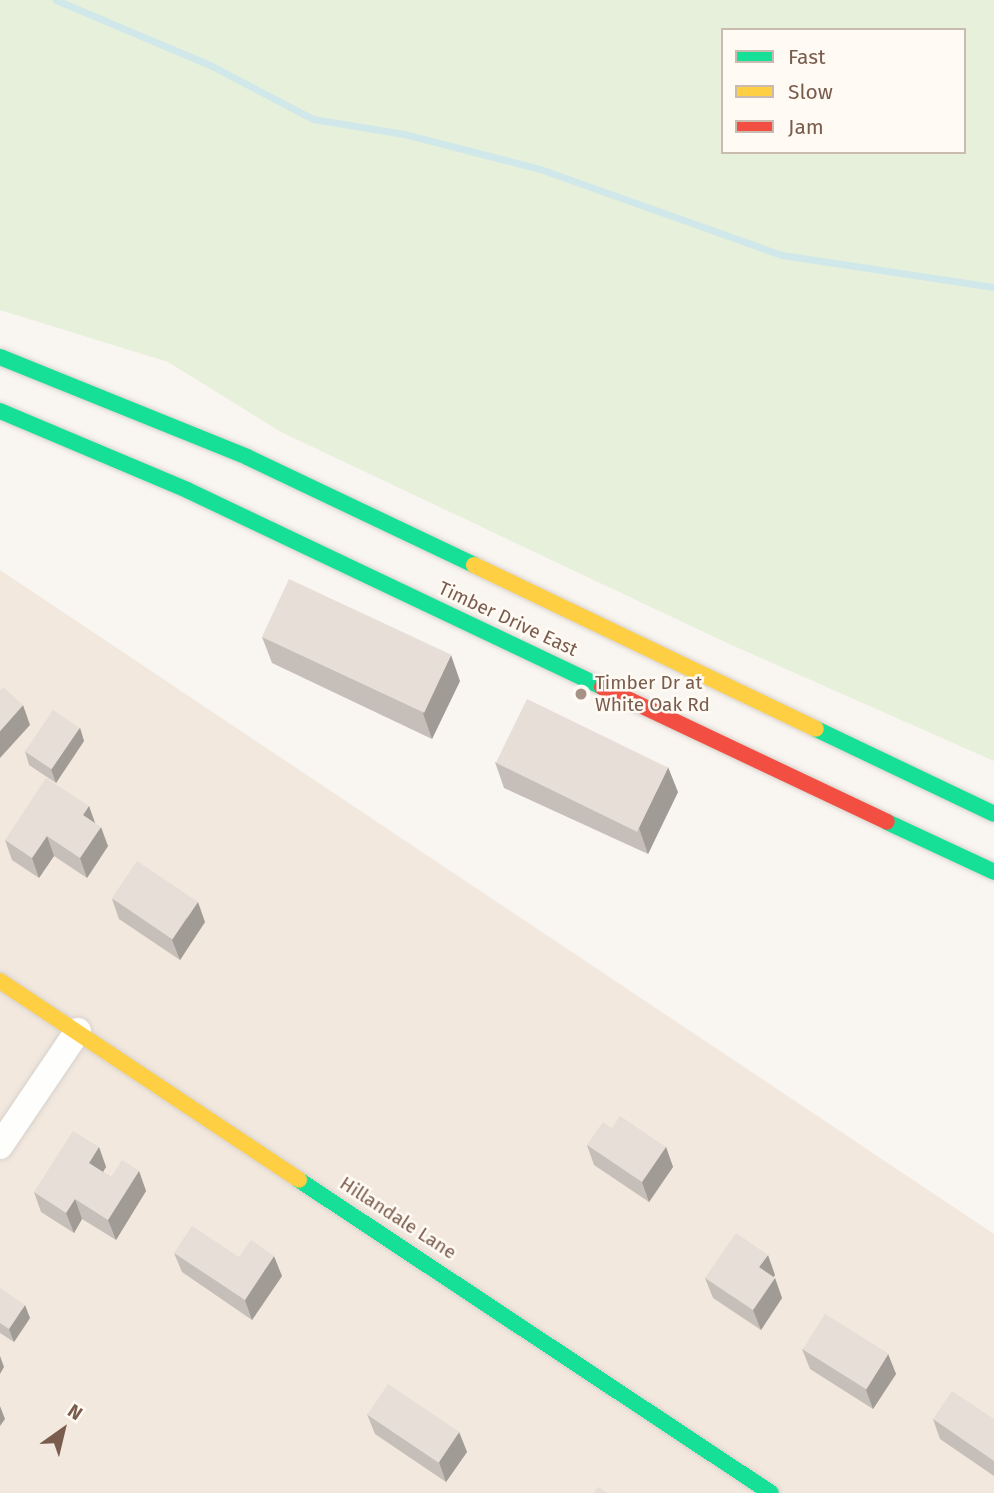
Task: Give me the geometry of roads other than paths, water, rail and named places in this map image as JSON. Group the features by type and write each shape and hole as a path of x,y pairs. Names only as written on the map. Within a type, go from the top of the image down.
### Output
{"main road":[{"name":"Timber Drive East","path":"0,356 247,457 994,814"},
{"name":"Timber Drive East","path":"0,411 187,490 994,872"},
{"name":"Hillandale Lane","path":"0,981 759,1490"}],"street":[{"path":"0,1146 78,1031"}],"waterway":[{"path":"56,0 210,65 313,119 404,134 540,169 782,255 994,287"}],"place":[{"name":"Timber Dr at White Oak Rd","path":"581,694"}]}
